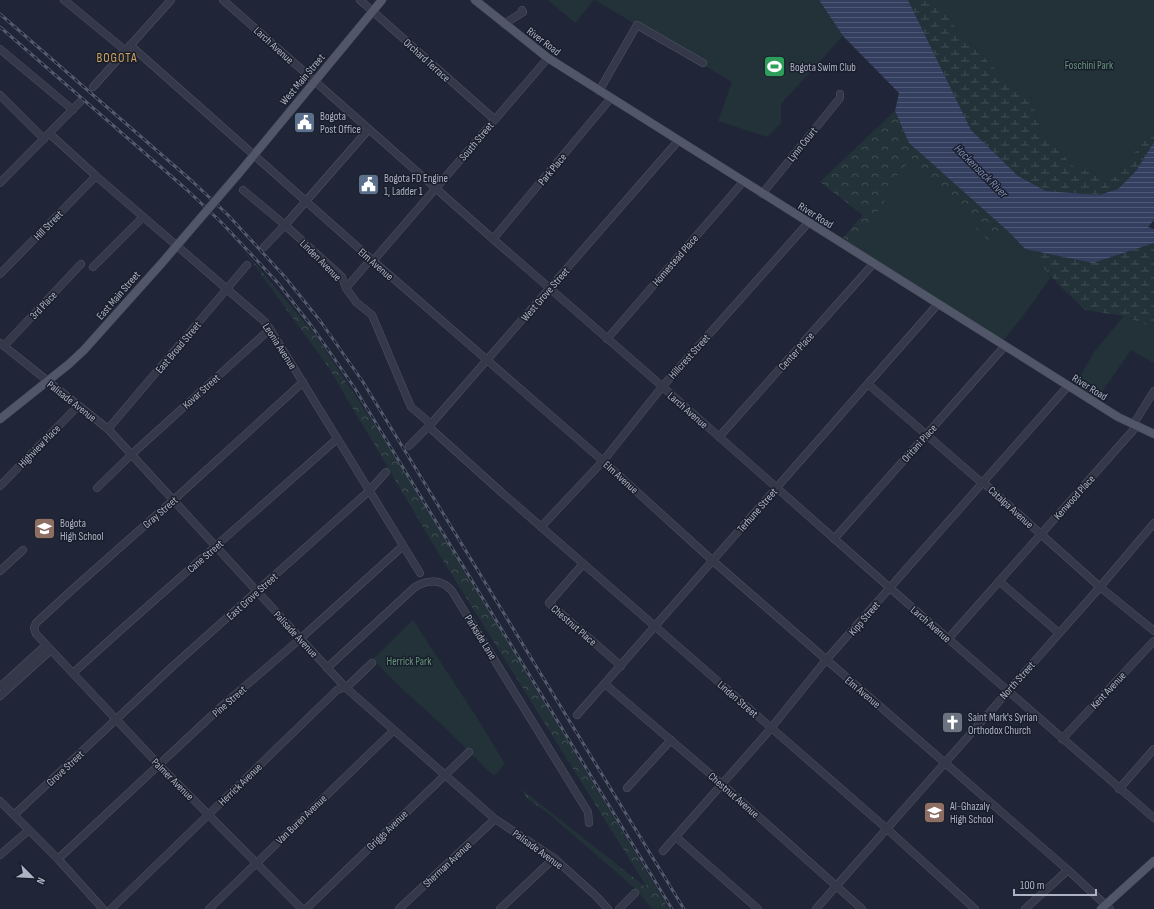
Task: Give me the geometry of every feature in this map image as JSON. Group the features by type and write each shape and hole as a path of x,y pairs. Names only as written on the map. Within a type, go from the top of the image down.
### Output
{"main road":[{"name":"West Main Street","path":"240,172 382,0"},
{"name":"River Road","path":"475,0 548,58 599,91 1118,418 1154,434"},
{"name":"East Main Street","path":"1,416 47,382 84,350 161,264 240,172"},
{"path":"1106,907 1154,861"}],"street":[{"name":"Elm Avenue","path":"64,0 128,48 254,154 487,361 603,460 713,561 826,660 945,761 1068,870 1106,907"},
{"path":"93,87 171,0"},
{"name":"Larch Avenue","path":"223,0 834,539 1154,818"},
{"name":"Orchard Terrace","path":"360,0 494,119"},
{"path":"504,24 523,12 522,10"},
{"path":"599,91 637,25 703,63"},
{"path":"0,49 73,110"},
{"name":"South Street","path":"346,288 437,189 494,119 548,58"},
{"name":"Lynn Court","path":"762,194 840,98 840,94"},
{"name":"Leonia Avenue","path":"0,95 228,288 264,321 420,573"},
{"name":"Park Place","path":"493,239 611,98"},
{"path":"0,182 80,102"},
{"path":"264,246 285,225 369,129"},
{"name":"West Grove Street","path":"410,446 430,426 678,141"},
{"name":"Hill Street","path":"0,274 96,176"},
{"name":"Homestead Place","path":"607,339 744,182"},
{"name":"Linden Avenue","path":"242,190 285,225 342,277 346,288 356,302 372,316 411,407 500,491"},
{"path":"93,267 143,217"},
{"name":"Hillcrest Street","path":"541,527 603,460 662,387 808,223"},
{"name":"3rd Place","path":"2,344 81,264"},
{"name":"Center Place","path":"719,437 873,264"},
{"name":"East Broad Street","path":"108,429 247,265"},
{"name":"Terhune Street","path":"577,715 937,305"},
{"name":"Kovar Street","path":"97,488 132,454 270,329"},
{"name":"Palisade Avenue","path":"2,344 47,382 108,429 345,687 495,819 554,858 596,896 608,909"},
{"name":"Oritani Place","path":"834,539 1004,347"},
{"name":"Gray Street","path":"48,648 36,634 34,628 36,624 303,382"},
{"name":"Catalpa Avenue","path":"868,384 985,484 1100,587 1154,631"},
{"name":"Kipp Street","path":"663,852 772,727 826,660 1068,386"},
{"name":"Kenwood Place","path":"948,639 1134,426 1154,391"},
{"name":"Highview Place","path":"0,486 78,406"},
{"name":"Cane Street","path":"73,674 337,439"},
{"name":"East Grove Street","path":"116,720 173,666 369,491 386,472"},
{"name":"Linden Street","path":"500,491 772,727 975,909"},
{"name":"North Street","path":"816,909 1100,587 1154,523"},
{"name":"Pine Street","path":"58,859 223,705 300,639 403,546"},
{"path":"0,571 23,550"},
{"name":"Chestnut Place","path":"583,564 549,603 621,666"},
{"name":"Parkside Lane","path":"327,668 416,587 424,582 431,581 447,586 452,591 588,812 589,823"},
{"path":"999,581 1058,633"},
{"name":"Kent Avenue","path":"1062,739 1154,641"},
{"path":"0,688 48,648"},
{"path":"0,696 48,648"},
{"name":"Palmer Avenue","path":"48,648 159,765 302,909"},
{"name":"Herrick Avenue","path":"111,909 337,690 349,685 372,663"},
{"name":"Chestnut Avenue","path":"605,684 722,784 862,909"},
{"name":"Grove Street","path":"14,815 116,720"},
{"name":"Van Buren Avenue","path":"209,909 394,730"},
{"path":"627,788 671,740"},
{"path":"1119,789 1154,749"},
{"name":"Griggs Avenue","path":"306,909 444,774 469,752"},
{"path":"0,801 58,859 101,908"},
{"name":"Sherman Avenue","path":"399,909 495,819"},
{"path":"0,855 29,830"},
{"path":"676,837 758,909"},
{"path":"500,909 554,858"},
{"path":"1025,909 1068,870"},
{"path":"619,909 635,893"}],"green space":[{"path":"548,0 594,0 575,23"},
{"path":"595,0 819,0 843,36 781,104 781,123 767,137 718,121 732,82"},
{"path":"908,0 938,0 955,27 1014,89 1029,94 1041,131 1075,168 1115,177 1154,128 1154,142 1136,171 1118,189 1099,195 1046,191 1018,176 971,130"},
{"name":"Foschini Park","path":"938,0 1154,0 1154,128 1115,177 1075,168 1041,131 1029,94 1015,90 955,27"},
{"path":"895,111 909,143 1009,232 1051,277 1023,316 1000,344 839,243 863,215 820,182"},
{"path":"895,111 909,143 1007,230 994,246 909,162 895,178 896,185 850,250 839,243 863,215 820,182"},
{"path":"1154,243 1154,328 1124,316 1085,310 1025,249 1093,263"},
{"path":"242,248 316,336 398,461 669,909 652,909 638,891 548,813 528,799 521,789 648,889 439,554 329,368"},
{"path":"1124,316 1154,328 1154,363 1131,350 1094,403 1073,389 1094,352"},
{"name":"Herrick Park","path":"413,620 479,721 505,764 494,776 440,723 397,684 373,659"}],"water":[{"name":"Hackensack River","path":"819,0 908,0 971,130 1018,176 1046,191 1099,195 1118,189 1136,171 1154,142 1154,220 1148,227 1154,229 1154,243 1093,263 1025,249 1009,232 909,143 895,111 899,93 843,36"}],"railway":[{"path":"0,14 193,182 228,215 285,277 321,322 363,382 684,909"},
{"path":"0,27 186,189 221,222 278,283 313,328 354,387 672,909"}],"place":[{"name":"Bogota Swim Club","path":"775,67"},
{"name":"Bogota Post Office","path":"305,122"},
{"name":"Bogota FD Engine 1, Ladder 1","path":"368,184"},
{"name":"Bogota High School","path":"45,529"},
{"name":"Saint Mark's Syrian Orthodox Church","path":"953,723"},
{"name":"Al-Ghazaly High School","path":"935,812"}],"district":[{"name":"BOGOTA","path":"117,57"}]}
